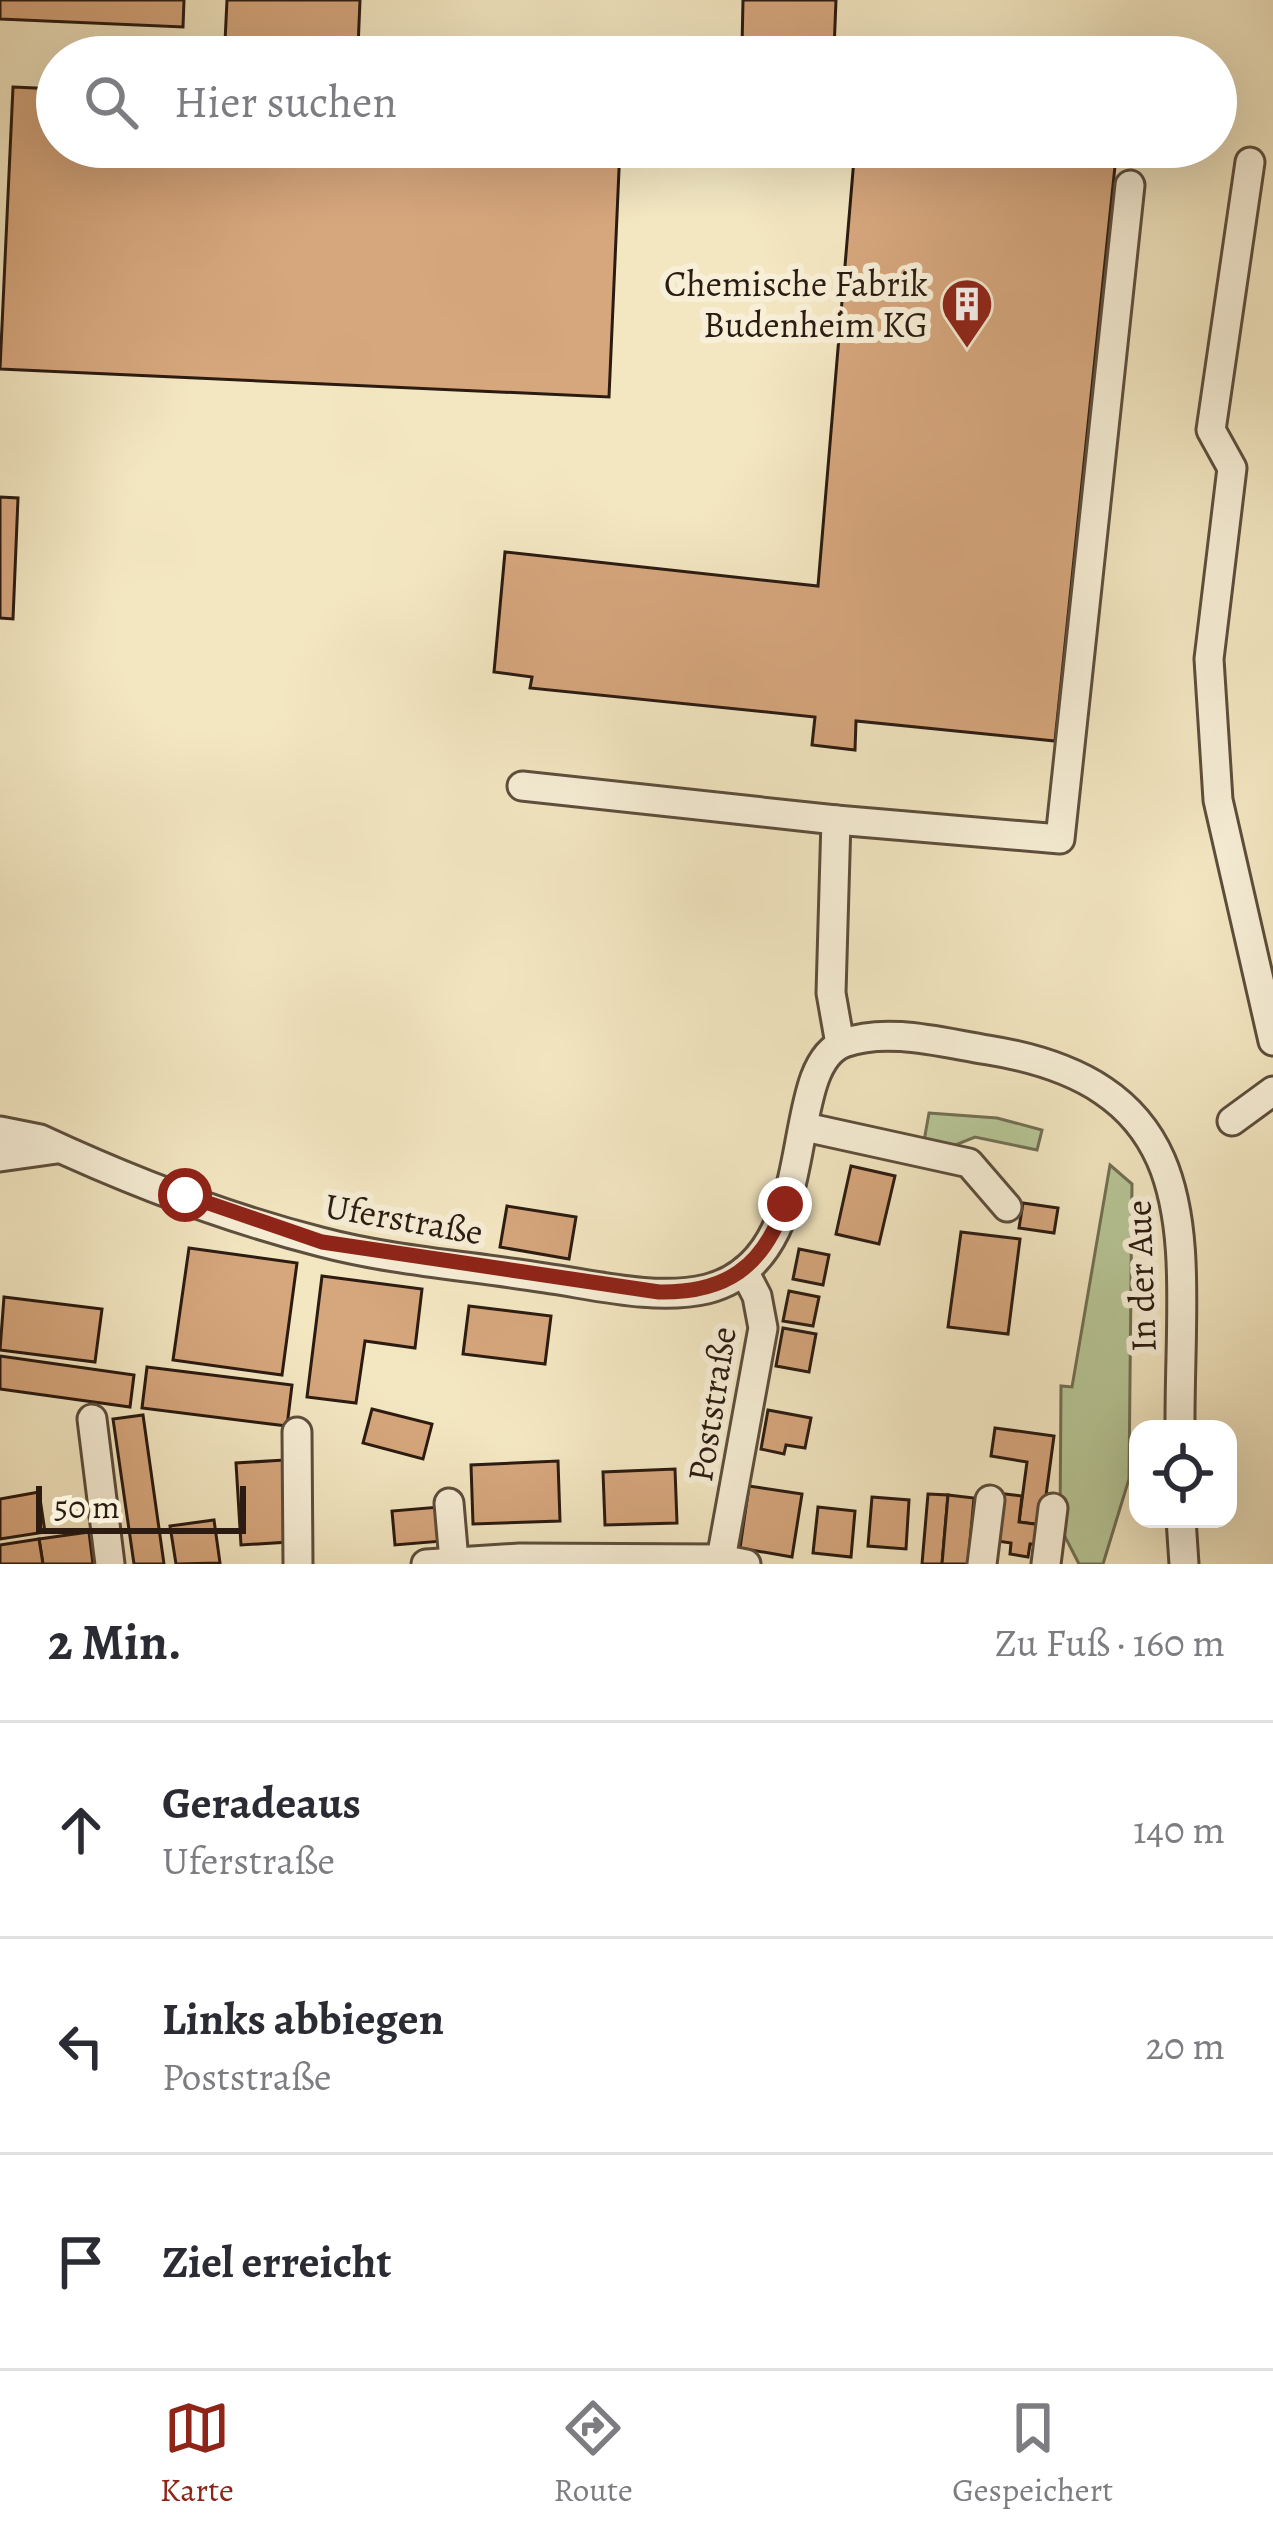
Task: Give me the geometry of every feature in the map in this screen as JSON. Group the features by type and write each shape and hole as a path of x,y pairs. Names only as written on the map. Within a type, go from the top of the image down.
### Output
{"street":[{"path":"1250,162 1211,430 1232,468 1209,659 1218,800 1273,1041"},
{"path":"522,786 1060,839 1130,185"},
{"path":"744,1271 776,1229 820,1066 840,1044 831,992 836,820"},
{"name":"In der Aue","path":"840,1044 884,1035 1036,1058 1098,1084 1137,1118 1170,1171 1179,1215 1180,1420"},
{"path":"1232,1121 1273,1090"},
{"path":"805,1127 969,1163 1007,1207"},
{"name":"Uferstraße","path":"0,1131 322,1242 659,1292 706,1289 744,1271"},
{"name":"Uferstraße","path":"0,1157 62,1149"},
{"name":"Poststraße","path":"734,1562 763,1328 757,1296 744,1271"},
{"path":"92,1419 110,1564"},
{"path":"297,1432 298,1564"},
{"path":"982,1564 990,1500"},
{"path":"449,1503 440,1562 734,1562"},
{"path":"1046,1564 1053,1508"},
{"path":"1182,1528 1184,1564"}],"green space":[{"path":"929,1113 997,1118 1042,1130 1037,1150 975,1137 953,1146 924,1141"},
{"path":"1110,1165 1132,1184 1129,1479 1103,1564 1079,1564 1060,1527 1061,1386 1072,1387"}],"building":[{"path":"0,0 184,0 183,27 0,19"},
{"path":"227,0 360,0 358,36 225,36"},
{"path":"743,0 836,0 835,36 742,36"},
{"path":"13,87 36,88 36,168 619,168 609,397 0,369"},
{"name":"Chemische Fabrik Budenheim KG","path":"853,168 1115,168 1055,741 856,721 855,750 812,745 815,717 530,688 532,677 494,672 505,552 818,586"},
{"path":"0,497 18,498 13,619 0,618"},
{"path":"851,1166 895,1176 879,1244 836,1234"},
{"path":"1023,1203 1058,1208 1054,1233 1019,1228"},
{"path":"507,1206 576,1217 569,1259 500,1247"},
{"path":"961,1232 1020,1239 1008,1334 948,1327"},
{"path":"189,1248 297,1263 282,1375 173,1360"},
{"path":"799,1249 829,1255 823,1285 793,1279"},
{"path":"322,1276 422,1289 415,1348 365,1341 356,1403 307,1397"},
{"path":"789,1291 819,1297 813,1326 783,1321"},
{"path":"4,1297 102,1309 95,1362 0,1350"},
{"path":"469,1306 551,1316 545,1364 463,1354"},
{"path":"783,1328 816,1334 809,1372 776,1366"},
{"path":"0,1356 134,1375 130,1407 0,1389"},
{"path":"147,1367 292,1385 287,1426 142,1408"},
{"path":"372,1409 432,1424 423,1459 363,1443"},
{"path":"768,1410 811,1418 805,1448 786,1445 784,1454 761,1449"},
{"path":"143,1415 164,1564 134,1564 113,1419"},
{"path":"995,1428 1054,1436 1042,1525 1019,1522 1027,1462 991,1456"},
{"path":"284,1460 289,1542 241,1545 236,1463"},
{"path":"558,1461 560,1521 473,1524 471,1465"},
{"path":"675,1469 677,1523 605,1525 603,1472"},
{"path":"749,1486 802,1494 792,1557 740,1548"},
{"path":"39,1492 45,1532 0,1539 0,1499"},
{"path":"997,1493 1022,1496 1019,1522 1042,1525 1039,1545 1030,1544 1028,1557 1010,1554 1011,1543 991,1540"},
{"path":"928,1494 948,1495 942,1564 922,1564"},
{"path":"948,1495 974,1498 968,1564 942,1564"},
{"path":"872,1497 909,1500 906,1549 868,1546"},
{"path":"439,1507 443,1541 395,1545 392,1511"},
{"path":"818,1507 855,1511 851,1557 813,1553"},
{"path":"214,1520 220,1563 176,1564 170,1526"},
{"path":"89,1532 93,1564 43,1564 39,1539"},
{"path":"39,1539 43,1564 0,1564 0,1545"}],"place":[{"name":"Chemische Fabrik Budenheim KG","path":"967,350"}],"route":[{"path":"185,1195 322,1242 659,1292 706,1289 744,1271 768,1246 785,1204"}]}
